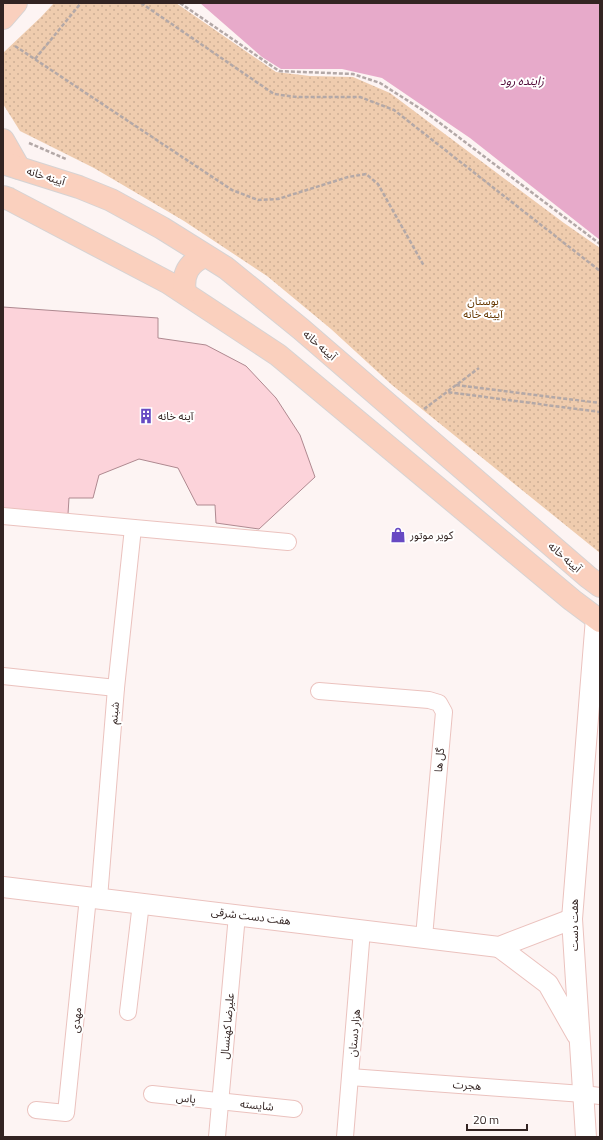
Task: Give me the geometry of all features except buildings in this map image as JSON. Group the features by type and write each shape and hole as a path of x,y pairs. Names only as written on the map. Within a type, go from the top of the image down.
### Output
{"main road":[{"path":"3,18 16,3"},
{"path":"3,140 11,166"},
{"name":"آیینه خانه","path":"11,166 79,187 111,200 162,228 226,268 301,329 588,578 600,586"},
{"path":"5,198 169,283 278,355 598,620"},
{"path":"185,293 184,278 187,270 198,259 205,256"}],"street":[{"path":"3,516 288,542"},
{"name":"شبنم","path":"94,897 133,528"},
{"name":"هفت دست","path":"586,1137 592,1095 580,1039 572,919 594,710 598,620"},
{"path":"3,676 116,688"},
{"name":"گل ها","path":"319,691 429,700 439,703 444,712 424,937"},
{"name":"هفت دست شرقی","path":"3,887 499,947"},
{"name":"مهدی","path":"36,1110 66,1113 94,897"},
{"path":"128,1012 140,903"},
{"name":"علیرضا کهنسال","path":"217,1137 237,915"},
{"path":"499,947 572,919"},
{"name":"هزار دستان","path":"345,1137 362,930"},
{"path":"499,947 548,984 580,1039"},
{"name":"هجرت","path":"350,1077 592,1095"},
{"name":"پاس","path":"152,1094 220,1101"},
{"name":"شایسته","path":"220,1101 294,1109"}],"path":[{"path":"36,59 82,3"},
{"path":"141,3 274,94 297,97 360,97 394,110 600,271"},
{"path":"180,3 279,71 353,74 380,83 424,111 600,244"},
{"path":"15,46 232,190 258,200 278,199 348,176 366,174 378,184 424,266"},
{"path":"421,412 480,368"},
{"path":"456,385 600,403"},
{"path":"448,392 600,412"}],"green space":[{"name":"بوستان آیینه خانه","path":"54,3 176,3 276,72 310,76 353,77 390,93 564,223 600,248 600,553 392,385 331,329 267,276 184,221 94,168 20,131 3,104 3,54"}],"water":[{"name":"زاینده رود","path":"200,3 600,3 600,240 470,138 382,78 342,69 281,69 262,57"}],"place":[{"name":"آینه خانه","path":"146,416"},
{"name":"کویر موتور","path":"398,535"}]}
